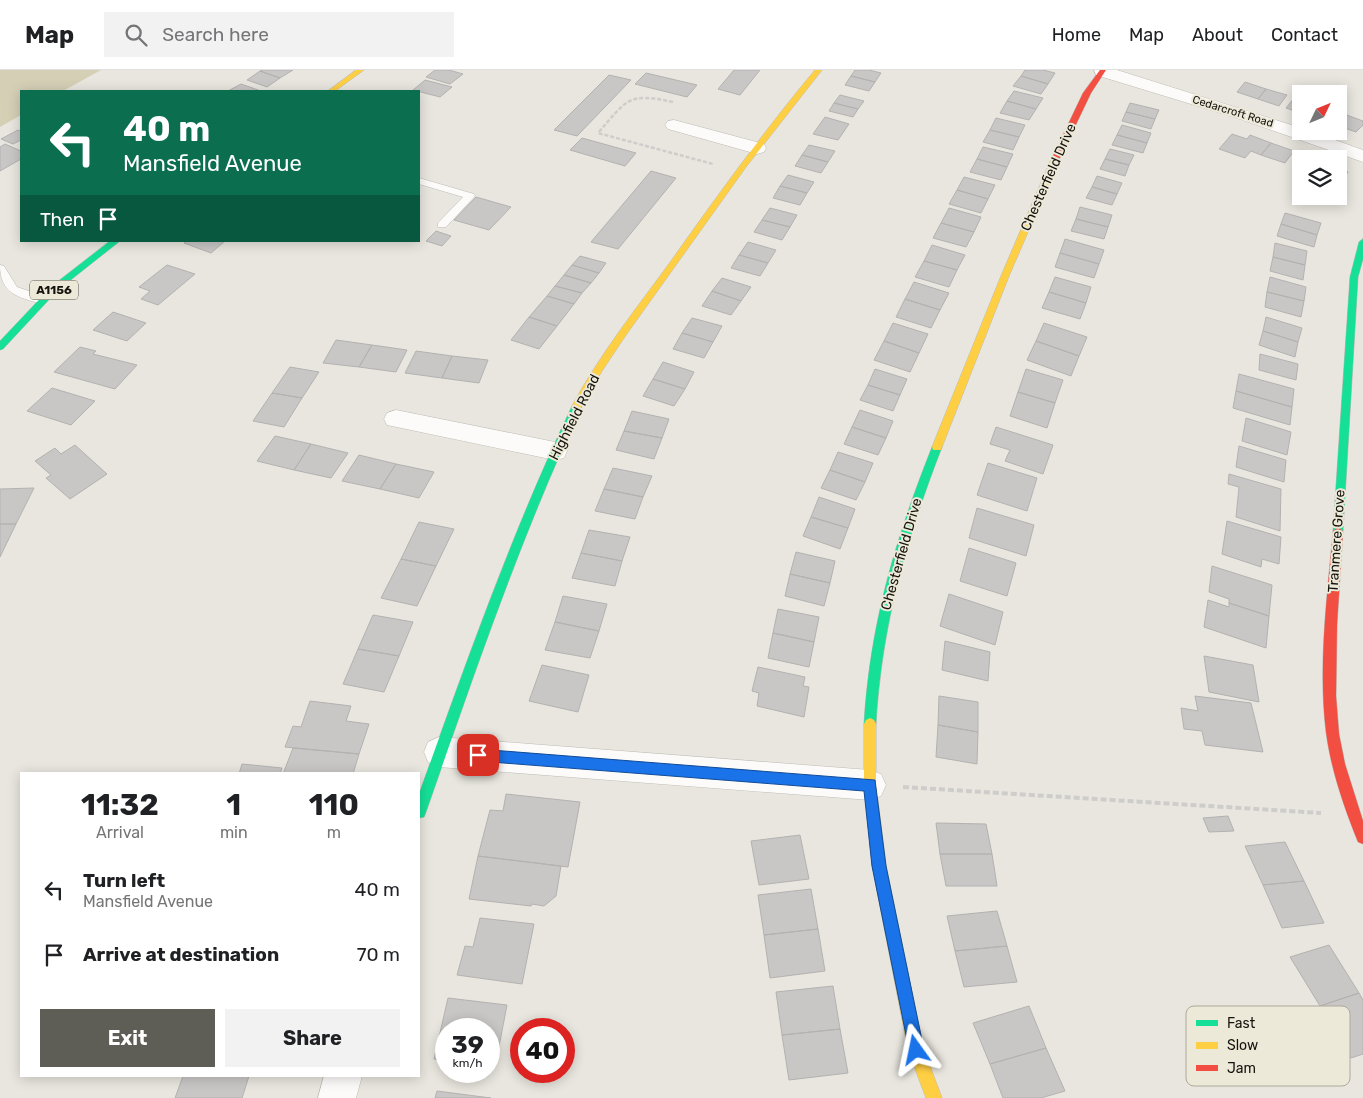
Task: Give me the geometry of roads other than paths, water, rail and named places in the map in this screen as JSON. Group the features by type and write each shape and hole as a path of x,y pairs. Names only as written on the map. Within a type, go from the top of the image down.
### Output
{"street":[{"path":"332,90 362,70"},
{"name":"Highfield Road","path":"420,809 492,608 555,452 586,389 623,333 777,119 819,70"},
{"name":"Cedarcroft Road","path":"1102,70 1270,122 1363,156"},
{"name":"Chesterfield Drive","path":"934,1098 916,1050 879,866 870,785 870,721 876,653 887,592 907,527 1005,276 1066,135 1087,93 1102,70"},
{"path":"674,126 757,148"},
{"name":"A1156","path":"0,347 42,300 71,274 115,242"},
{"name":"Tranmere Grove","path":"1363,242 1354,277 1350,322 1329,679 1329,710 1334,747 1353,815 1363,837"},
{"path":"396,419 555,452"},
{"path":"439,752 870,785"},
{"path":"337,1098 343,1077"}],"lane":[{"path":"420,180 470,196 442,225"},
{"path":"0,269 13,290 42,300"}]}
